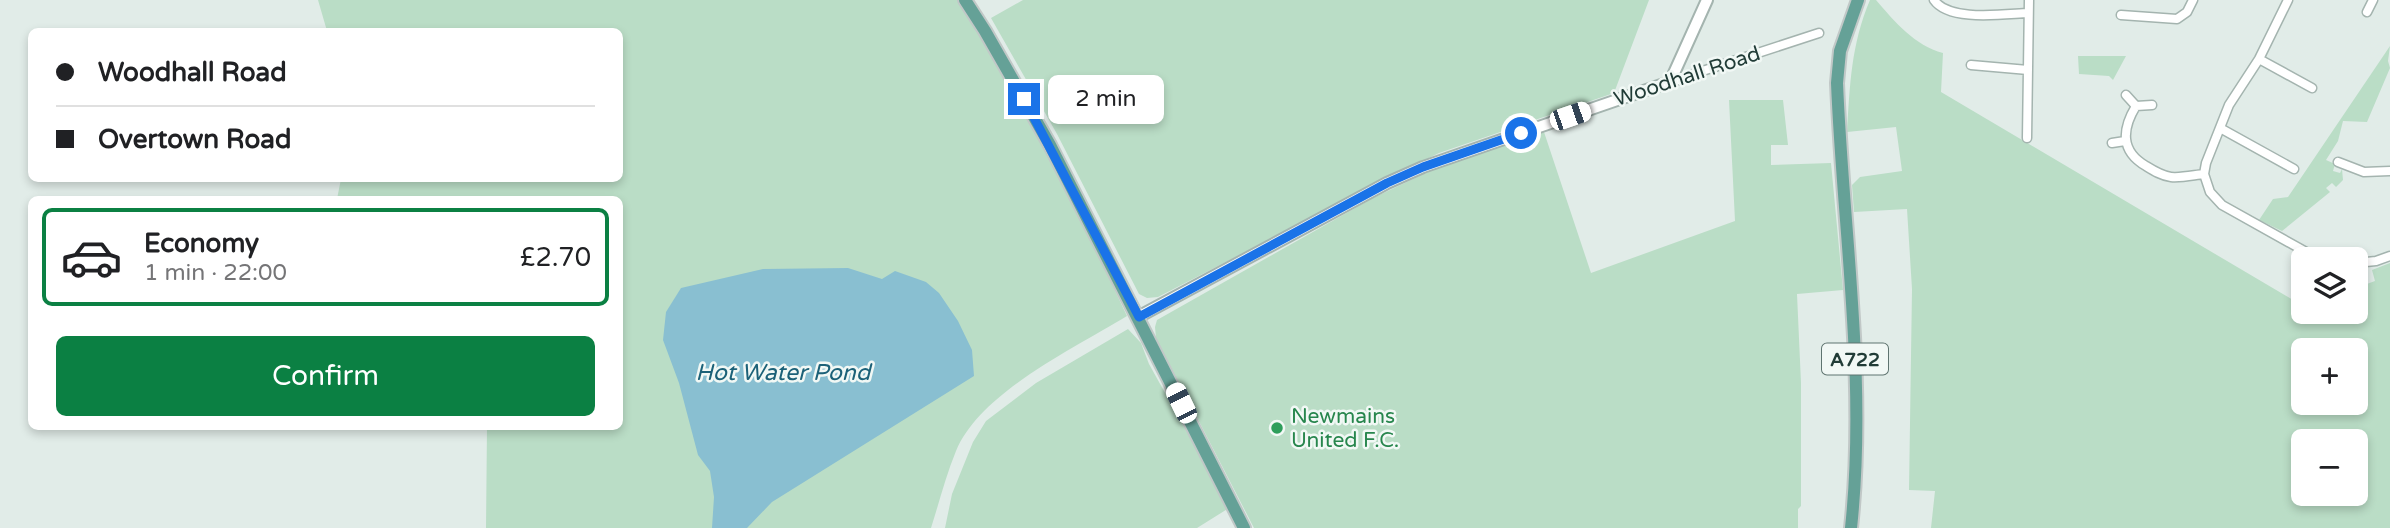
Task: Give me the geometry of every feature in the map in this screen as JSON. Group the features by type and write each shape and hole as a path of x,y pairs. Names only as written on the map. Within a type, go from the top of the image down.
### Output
{"main road":[{"path":"965,0 1050,145 1244,528"},
{"name":"A722","path":"1851,528 1857,407 1838,66 1844,35 1858,0"}],"street":[{"path":"1675,80 1707,0"},
{"path":"1934,0 1945,10 1959,14 2028,13"},
{"path":"2027,138 2029,0"},
{"path":"2121,15 2177,19 2187,12 2193,0"},
{"path":"2288,0 2259,59 2229,105 2204,174 2210,192 2222,205 2297,247"},
{"path":"2367,12 2373,0"},
{"name":"Woodhall Road","path":"1139,317 1387,183 1423,167 1819,33"},
{"path":"2259,59 2312,88"},
{"path":"1970,65 2028,70"},
{"path":"2126,95 2136,106"},
{"path":"2136,106 2152,104"},
{"path":"2136,106 2127,122 2125,141 2131,155 2158,174 2171,177 2204,174"},
{"path":"2220,128 2294,169"},
{"path":"2112,144 2125,141"},
{"path":"2338,162 2364,172 2390,171"},
{"path":"2368,262 2390,256"}],"green space":[{"path":"318,0 958,0 1027,115 1127,316 1031,373 986,410 968,430 956,451 931,528 486,528 487,430 623,430 623,196 338,196 340,182 623,182 623,28 326,28"},
{"path":"1023,0 1649,0 1614,93 1439,153 1158,297 1147,298 1139,294 1057,134 991,18"},
{"path":"1870,0 1876,0 1914,39 1943,53 1941,92 2291,299 2291,324 2368,324 2368,284 2375,281 2372,270 2390,263 2390,528 1931,528 1935,491 1909,490 1912,289 1907,209 1854,212 1852,185 1860,177 1902,171 1896,127 1847,132 1849,97 1859,33"},
{"path":"2390,46 2390,68 2367,122 2343,121 2338,141 2326,160 2335,164 2333,171 2340,173 2342,169 2343,180 2336,187 2332,183 2326,188 2330,192 2282,231 2259,220 2273,199 2288,197"},
{"path":"2078,56 2126,56 2113,80 2109,76 2079,74"},
{"path":"1729,100 1783,100 1788,145 1771,145 1771,165 1831,163 1843,290 1797,294 1801,383 1801,506 1798,509 1798,528 1254,528 1156,338 1157,320 1373,198 1447,163 1544,132 1591,273 1735,221"},
{"path":"1128,329 1141,343 1149,364 1229,508 1197,528 945,528 952,494 973,442 986,421 1036,383"}],"water":[{"name":"Hot Water Pond","path":"848,268 882,279 895,271 926,282 939,293 958,321 972,350 974,376 772,502 747,528 712,528 714,497 710,471 698,455 679,383 663,340 666,312 681,288 763,269"}],"place":[{"name":"Newmains United F.C.","path":"1277,428"}],"route":[{"path":"1024,99 1139,317 1387,183 1423,167 1521,133"}]}
